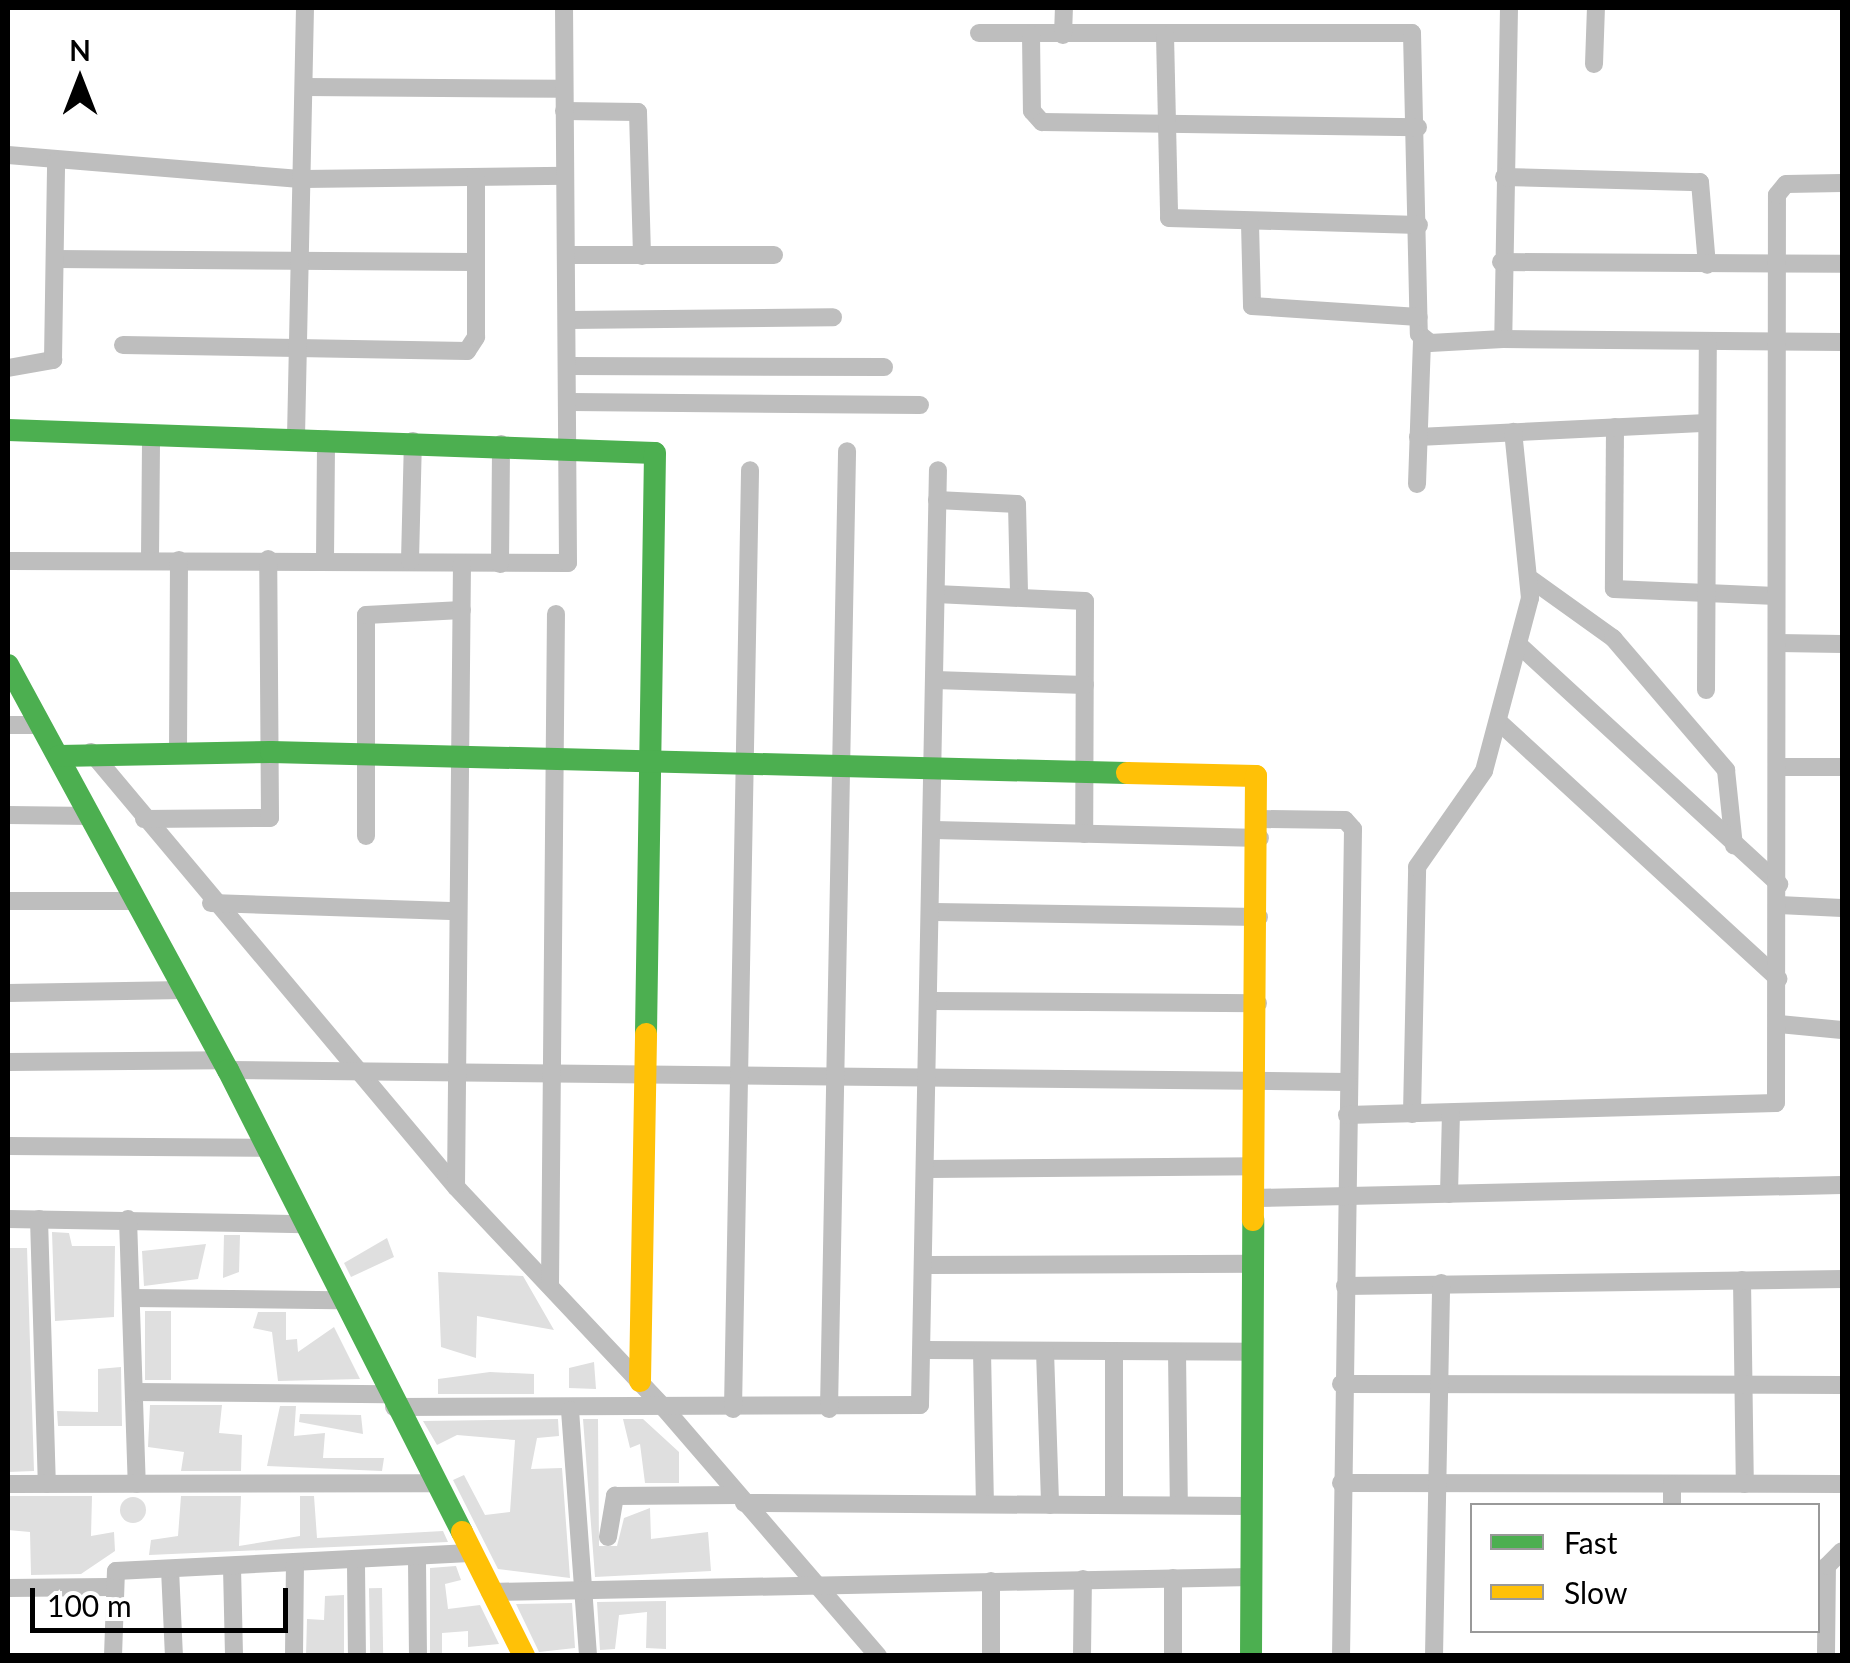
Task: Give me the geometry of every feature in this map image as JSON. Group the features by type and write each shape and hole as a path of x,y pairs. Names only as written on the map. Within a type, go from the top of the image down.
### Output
{"street":[{"path":"296,438 305,8"},
{"path":"8,561 150,558 568,563 571,402 564,8"},
{"path":"1063,35 1064,8"},
{"path":"1503,339 1501,262 1509,8"},
{"path":"1594,64 1596,8"},
{"path":"979,33 1412,33 1422,340 1417,484"},
{"path":"1031,34 1034,118 1418,127"},
{"path":"1164,35 1169,218 1419,225"},
{"path":"304,88 564,89"},
{"path":"564,112 638,112 642,256"},
{"path":"8,155 303,180 565,176"},
{"path":"8,368 51,366 56,162"},
{"path":"123,345 467,351 476,336 476,177"},
{"path":"1504,178 1700,182 1708,192 1707,265"},
{"path":"1347,1116 1769,1107 1778,1097 1777,342 1782,185 1842,183"},
{"path":"1250,223 1252,306 1419,317"},
{"path":"567,256 774,255"},
{"path":"54,259 474,262"},
{"path":"1501,262 1842,264"},
{"path":"568,320 834,317"},
{"path":"1422,340 1842,342"},
{"path":"1706,690 1708,342"},
{"path":"569,366 884,367"},
{"path":"571,402 920,405"},
{"path":"1418,436 1707,423"},
{"path":"1615,428 1610,584 1624,594 1776,596"},
{"path":"8,430 648,449 658,460 648,758 648,1075 640,1381"},
{"path":"1412,1114 1417,866 1468,800 1498,721 1532,580 1518,526 1514,432"},
{"path":"150,558 152,434"},
{"path":"325,560 326,439"},
{"path":"410,561 413,441"},
{"path":"500,564 501,444"},
{"path":"830,1409 847,451"},
{"path":"733,1409 750,470"},
{"path":"134,1392 570,1410 916,1408 924,1350 929,1169 938,470"},
{"path":"938,500 1017,504 1019,594"},
{"path":"144,819 264,823 271,752 268,559"},
{"path":"178,751 179,560"},
{"path":"456,1187 462,563"},
{"path":"1532,580 1613,638 1726,770 1734,846"},
{"path":"936,594 1019,594 1085,600 1084,834"},
{"path":"366,836 369,610 462,610"},
{"path":"550,1286 559,757 556,614"},
{"path":"1778,643 1842,644"},
{"path":"1518,644 1779,884"},
{"path":"8,665 225,1065 338,1300 524,1656"},
{"path":"936,680 1086,684"},
{"path":"1498,721 1779,979"},
{"path":"8,725 42,725"},
{"path":"90,752 211,903 456,1187 640,1381 878,1656"},
{"path":"59,756 90,752 271,752 1249,772 1260,784 1251,1656"},
{"path":"1779,767 1842,767"},
{"path":"8,814 92,816"},
{"path":"934,830 1084,834 1260,828 1345,820 1353,829 1341,1384 1341,1656"},
{"path":"8,901 136,901"},
{"path":"211,903 458,911"},
{"path":"1779,905 1842,908"},
{"path":"934,912 1259,917"},
{"path":"8,993 184,990"},
{"path":"932,1001 1258,1003"},
{"path":"1779,1024 1842,1030"},
{"path":"8,1062 225,1065 460,1076 742,1074 1348,1082"},
{"path":"1450,1194 1451,1114"},
{"path":"8,1146 263,1148"},
{"path":"929,1169 1256,1166"},
{"path":"1255,1198 1842,1185"},
{"path":"8,1219 304,1224"},
{"path":"39,1219 47,1484"},
{"path":"128,1219 137,1484"},
{"path":"926,1265 1254,1264"},
{"path":"1345,1286 1842,1279"},
{"path":"1742,1280 1745,1484"},
{"path":"1434,1656 1441,1283"},
{"path":"131,1298 338,1300"},
{"path":"924,1350 1254,1352"},
{"path":"982,1351 985,1504"},
{"path":"1045,1351 1050,1505"},
{"path":"1114,1352 1114,1505"},
{"path":"1178,1352 1179,1505"},
{"path":"1341,1384 1842,1385"},
{"path":"570,1410 588,1656"},
{"path":"8,1484 434,1483"},
{"path":"1341,1483 1842,1484"},
{"path":"1672,1484 1672,1503"},
{"path":"608,1537 615,1496 1252,1506"},
{"path":"1826,1656 1827,1566 1842,1551"},
{"path":"113,1656 110,1587 116,1571 417,1562 470,1553"},
{"path":"417,1562 418,1656"},
{"path":"356,1565 357,1656"},
{"path":"294,1656 295,1566"},
{"path":"170,1568 174,1656"},
{"path":"232,1568 234,1656"},
{"path":"490,1592 1252,1577"},
{"path":"1173,1578 1173,1656"},
{"path":"1082,1656 1083,1579"},
{"path":"990,1581 991,1656"},
{"path":"8,1588 110,1587"}],"building":[{"path":"52,1232 69,1233 72,1246 115,1246 114,1317 55,1321"},
{"path":"224,1235 240,1235 239,1272 223,1278"},
{"path":"387,1238 394,1257 351,1277 344,1263"},
{"path":"206,1244 198,1279 144,1286 142,1251"},
{"path":"8,1248 27,1248 34,1471 8,1472"},
{"path":"438,1272 523,1276 554,1330 477,1316 476,1358 441,1347"},
{"path":"145,1311 171,1311 171,1380 145,1380"},
{"path":"258,1312 286,1312 286,1340 297,1339 298,1352 334,1327 360,1379 278,1381 272,1332 253,1328"},
{"path":"594,1362 596,1389 569,1388 569,1368"},
{"path":"121,1367 122,1426 58,1426 57,1411 98,1412 98,1369"},
{"path":"490,1372 534,1374 534,1394 438,1394 438,1379"},
{"path":"150,1405 222,1405 219,1433 242,1435 241,1471 181,1471 184,1452 148,1447"},
{"path":"280,1406 296,1406 294,1436 325,1433 323,1458 384,1458 382,1471 267,1466"},
{"path":"300,1414 361,1415 363,1434 299,1422"},
{"path":"558,1419 559,1436 537,1438 531,1469 562,1468 570,1578 498,1569 453,1480 464,1475 485,1515 510,1512 515,1440 457,1435 437,1445 423,1421"},
{"path":"583,1419 598,1419 599,1546 617,1546 624,1518 650,1508 651,1539 708,1532 711,1571 595,1577"},
{"path":"623,1419 643,1419 679,1452 679,1483 645,1483 640,1444 630,1448"},
{"path":"8,1496 92,1496 91,1536 114,1532 115,1551 81,1574 31,1575 30,1532 8,1530"},
{"path":"181,1496 241,1496 239,1546 300,1536 300,1496 314,1496 317,1538 443,1531 448,1542 149,1555 151,1540 178,1536"},
{"path":"133,1497 142,1501 146,1510 142,1519 133,1523 124,1519 120,1510 124,1501"},
{"path":"456,1566 461,1580 445,1584 448,1609 480,1605 499,1644 468,1647 468,1631 442,1633 442,1656 430,1656 430,1568"},
{"path":"369,1588 382,1588 383,1656 370,1656"},
{"path":"344,1595 344,1656 306,1656 307,1619 324,1620 325,1596"},
{"path":"666,1601 666,1649 646,1648 647,1612 619,1615 615,1649 600,1650 597,1602"},
{"path":"572,1603 575,1648 539,1652 516,1604"}],"traffic: fast":[{"path":"8,430 655,453 646,1034"},
{"path":"8,665 228,1070 462,1532"},
{"path":"59,756 271,752 1127,773"},
{"path":"1251,1656 1253,1220"}],"traffic: slow":[{"path":"1127,773 1256,776 1253,1220"},
{"path":"640,1381 646,1034"},
{"path":"462,1532 524,1656"}]}
